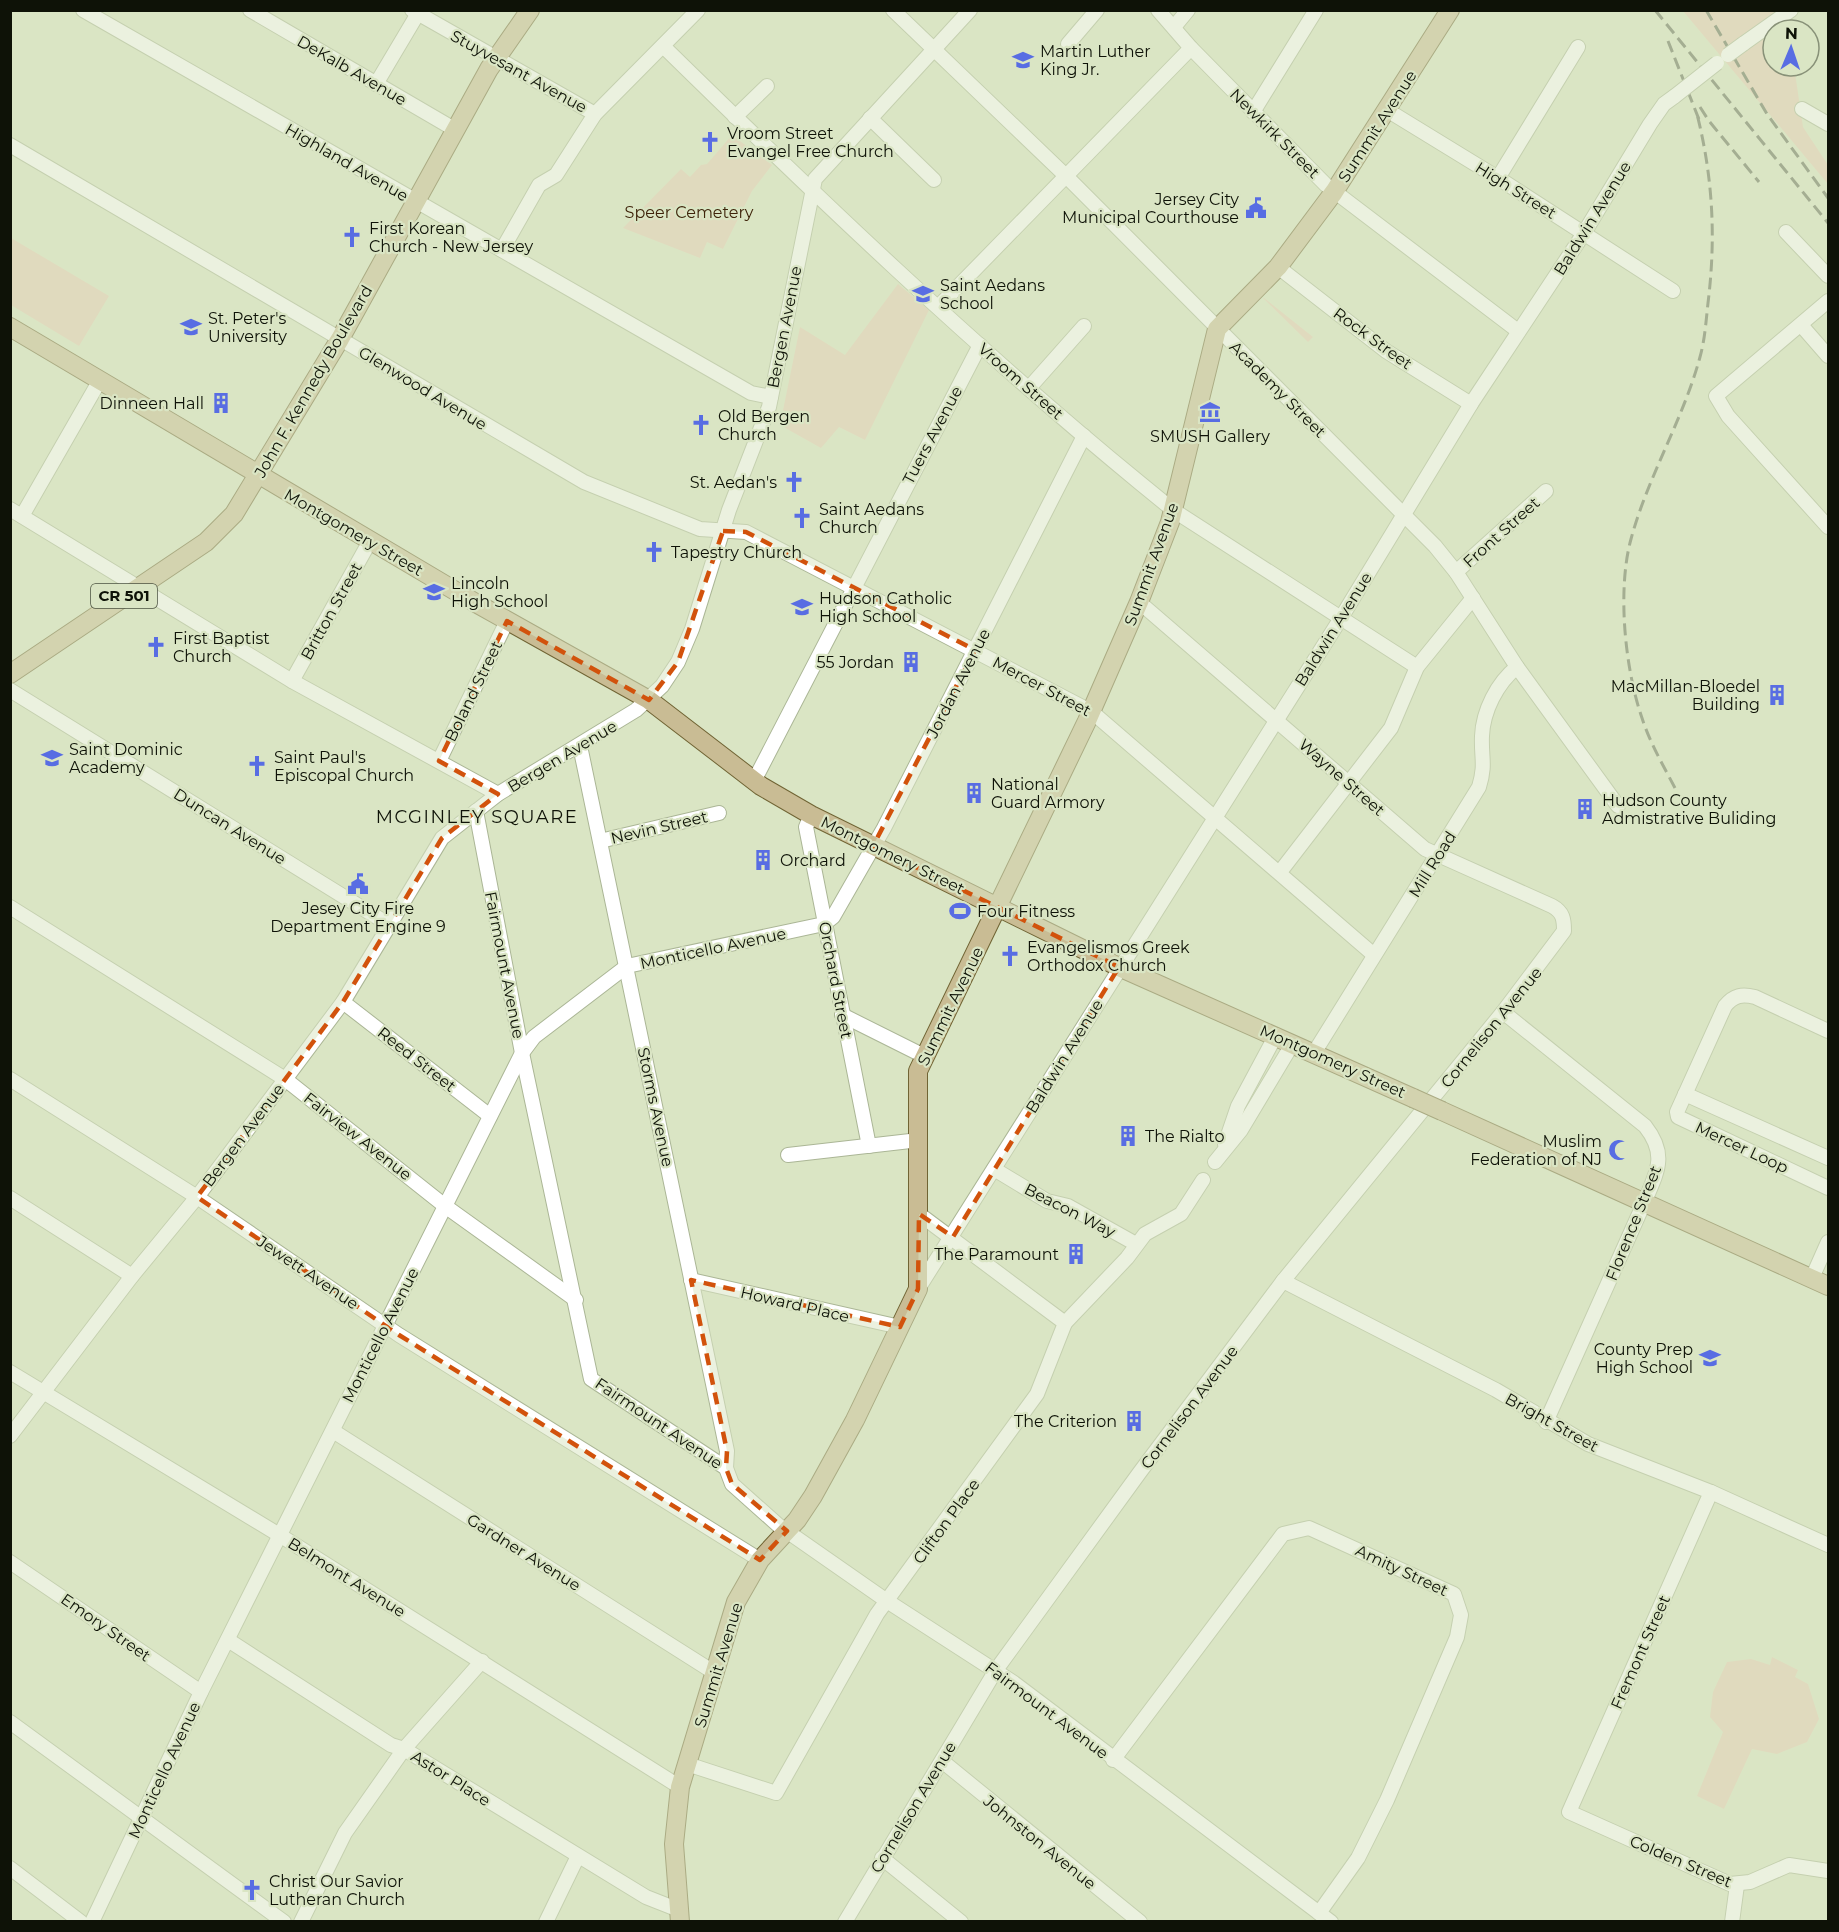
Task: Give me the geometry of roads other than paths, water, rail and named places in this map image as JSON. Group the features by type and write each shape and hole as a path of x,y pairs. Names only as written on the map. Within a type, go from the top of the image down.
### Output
{"main road":[{"name":"John F. Kennedy Boulevard","path":"10,674 206,542 224,525 258,475 340,339 495,58 530,10"},
{"name":"Summit Avenue","path":"679,1916 674,1844 680,1787 736,1602 760,1560 788,1531 813,1496 855,1420 918,1289 918,1071 1092,712 1139,602 1173,510 1217,329 1278,267 1334,192 1450,10"},
{"name":"Montgomery Street","path":"10,327 507,621 649,700 754,781 811,815 1119,967 1285,1039 1828,1286"}],"street":[{"name":"Highland Avenue","path":"83,10 751,393 771,397"},
{"name":"DeKalb Avenue","path":"250,10 454,129"},
{"path":"502,250 539,185 556,176 595,114 698,10"},
{"name":"Academy Street","path":"893,10 933,51 1067,177 1436,546 1456,572 1517,667 1618,806"},
{"name":"Bergen Avenue","path":"10,1436 45,1394 132,1276 197,1197 343,1002 442,838 498,794 580,746 649,700 678,662 692,629 723,531 771,397 811,190 816,179 870,117 970,10"},
{"path":"1068,44 1097,10"},
{"name":"Newkirk Street","path":"1158,10 1191,48 1334,192 1518,331"},
{"path":"1174,27 1188,10"},
{"path":"1253,112 1316,10"},
{"name":"Baldwin Avenue","path":"918,1289 999,1172 1119,967 1341,618 1471,405 1584,233 1650,124 1664,104 1791,10"},
{"path":"376,84 417,12"},
{"name":"Stuyvesant Avenue","path":"417,12 595,114"},
{"name":"Vroom Street","path":"663,46 811,190 938,307 1084,436 1173,510 1417,667"},
{"path":"1498,178 1578,47"},
{"path":"938,307 1191,48"},
{"path":"735,117 767,86"},
{"path":"1802,109 1828,124"},
{"name":"High Street","path":"1387,110 1498,178 1673,291"},
{"path":"870,117 934,180"},
{"name":"Glenwood Avenue","path":"10,144 584,482 700,529 723,531"},
{"path":"1786,232 1828,276"},
{"name":"Rock Street","path":"1278,267 1386,351 1471,405"},
{"path":"1828,302 1716,396 1718,404 1828,527"},
{"path":"1801,325 1828,356"},
{"path":"1029,388 1084,326"},
{"name":"Tuers Avenue","path":"754,781 980,345"},
{"path":"100,380 16,512 292,681 498,794"},
{"name":"Jordan Avenue","path":"824,924 833,917 873,846 1084,436"},
{"name":"Front Street","path":"1456,572 1546,491"},
{"name":"Mercer Street","path":"723,531 746,532 1092,712 1374,955"},
{"name":"Britton Street","path":"292,681 370,541"},
{"path":"1280,872 1390,728 1417,667 1473,598"},
{"name":"Wayne Street","path":"1139,602 1425,849 1552,906 1559,910 1564,919"},
{"name":"Boland Street","path":"439,761 507,621"},
{"name":"Mill Road","path":"1314,1053 1479,787 1485,766 1482,737 1485,713 1495,693 1509,673 1517,667"},
{"name":"Duncan Avenue","path":"10,690 388,924"},
{"name":"Storms Avenue","path":"580,746 727,1451 726,1468"},
{"name":"Fairmount Avenue","path":"476,811 522,1053 591,1379 726,1468 732,1484 788,1531 887,1601 996,1670 1325,1917"},
{"name":"Nevin Street","path":"600,841 719,813"},
{"name":"Orchard Street","path":"811,815 806,828 869,1146"},
{"name":"Fairview Avenue","path":"10,907 285,1079 446,1206 576,1300"},
{"name":"Cornelison Avenue","path":"845,1922 996,1670 1140,1472 1284,1281 1560,939 1564,931 1564,919"},
{"name":"Monticello Avenue","path":"92,1922 201,1692 522,1053 534,1037 627,966 824,924"},
{"name":"Mercer Loop","path":"1828,1031 1755,997 1737,996 1725,1006 1677,1112 1678,1116 1828,1188"},
{"name":"Reed Street","path":"343,1002 490,1116"},
{"name":"Florence Street","path":"1503,1012 1645,1126 1656,1139 1659,1168 1546,1422"},
{"path":"842,1015 924,1056"},
{"path":"1219,1156 1241,1130 1285,1039"},
{"name":"Jewett Avenue","path":"10,1078 197,1197 384,1324 760,1560"},
{"name":"Mercer Loop","path":"1685,1094 1828,1158"},
{"path":"788,1155 919,1140"},
{"name":"Beacon Way","path":"999,1172 1047,1201 1068,1206 1136,1244"},
{"name":"Beacon Way","path":"1065,1323 1127,1258 1145,1234 1181,1214 1203,1180"},
{"path":"10,1198 132,1276"},
{"path":"919,1214 953,1237 1065,1323"},
{"path":"1812,1278 1828,1242"},
{"name":"Howard Place","path":"691,1280 900,1327"},
{"name":"Bright Street","path":"1284,1281 1496,1390 1546,1422 1607,1453 1711,1492 1828,1545"},
{"name":"Clifton Place","path":"687,1764 776,1793 877,1614 1031,1404 1065,1323"},
{"name":"Belmont Avenue","path":"10,1372 280,1536 680,1787"},
{"name":"Gardner Avenue","path":"333,1431 715,1673"},
{"name":"Fremont Street","path":"1569,1812 1711,1492"},
{"name":"Amity Street","path":"1113,1760 1283,1534 1309,1528 1454,1594 1461,1615 1454,1645 1387,1800 1325,1917"},
{"name":"Emory Street","path":"10,1562 201,1692"},
{"name":"Astor Place","path":"228,1640 391,1745 404,1749 679,1916"},
{"path":"301,1922 345,1833 404,1749 482,1662"},
{"path":"10,1722 284,1922"},
{"name":"Johnston Avenue","path":"942,1761 1140,1922"},
{"name":"Colden Street","path":"1569,1812 1726,1883 1737,1885 1750,1882 1789,1865 1828,1871"},
{"path":"546,1922 578,1856"},
{"path":"882,1858 961,1922"},
{"path":"10,1868 81,1922"},
{"path":"1732,1922 1737,1885"}],"railway":[{"path":"1655,10 1828,223"},
{"path":"1706,10 1767,114 1828,198"},
{"path":"1668,41 1700,122"},
{"path":"1700,107 1759,182"},
{"path":"1675,788 1649,736 1636,698 1627,653 1624,582 1631,539 1638,516 1693,380 1704,337 1712,255 1712,208 1707,161 1697,114"}],"place":[{"name":"Martin Luther King Jr.","path":"1023,60"},
{"name":"Vroom Street Evangel Free Church","path":"710,142"},
{"name":"Jersey City Municipal Courthouse","path":"1256,208"},
{"name":"First Korean Church - New Jersey","path":"352,237"},
{"name":"Saint Aedans School","path":"923,294"},
{"name":"St. Peter's University","path":"191,327"},
{"name":"Dinneen Hall","path":"221,403"},
{"name":"SMUSH Gallery","path":"1210,412"},
{"name":"Old Bergen Church","path":"701,425"},
{"name":"St. Aedan's","path":"794,482"},
{"name":"Saint Aedans Church","path":"802,518"},
{"name":"Tapestry Church","path":"654,552"},
{"name":"Lincoln High School","path":"434,592"},
{"name":"Hudson Catholic High School","path":"802,607"},
{"name":"First Baptist Church","path":"156,647"},
{"name":"55 Jordan","path":"911,662"},
{"name":"MacMillan-Bloedel Building","path":"1777,695"},
{"name":"Saint Dominic Academy","path":"52,758"},
{"name":"Saint Paul's Episcopal Church","path":"257,766"},
{"name":"National Guard Armory","path":"974,793"},
{"name":"Hudson County Admistrative Buliding","path":"1585,809"},
{"name":"Orchard","path":"763,860"},
{"name":"Jesey City Fire Department Engine 9","path":"358,884"},
{"name":"Four Fitness","path":"960,911"},
{"name":"Evangelismos Greek Orthodox Church","path":"1010,956"},
{"name":"The Rialto","path":"1128,1136"},
{"name":"Muslim Federation of NJ","path":"1619,1150"},
{"name":"The Paramount","path":"1076,1254"},
{"name":"County Prep High School","path":"1710,1358"},
{"name":"The Criterion","path":"1134,1421"},
{"name":"Christ Our Savior Lutheran Church","path":"252,1890"}],"district":[{"name":"MCGINLEY SQUARE","path":"477,817"}],"park label":[{"name":"Speer Cemetery","path":"689,212"}]}
